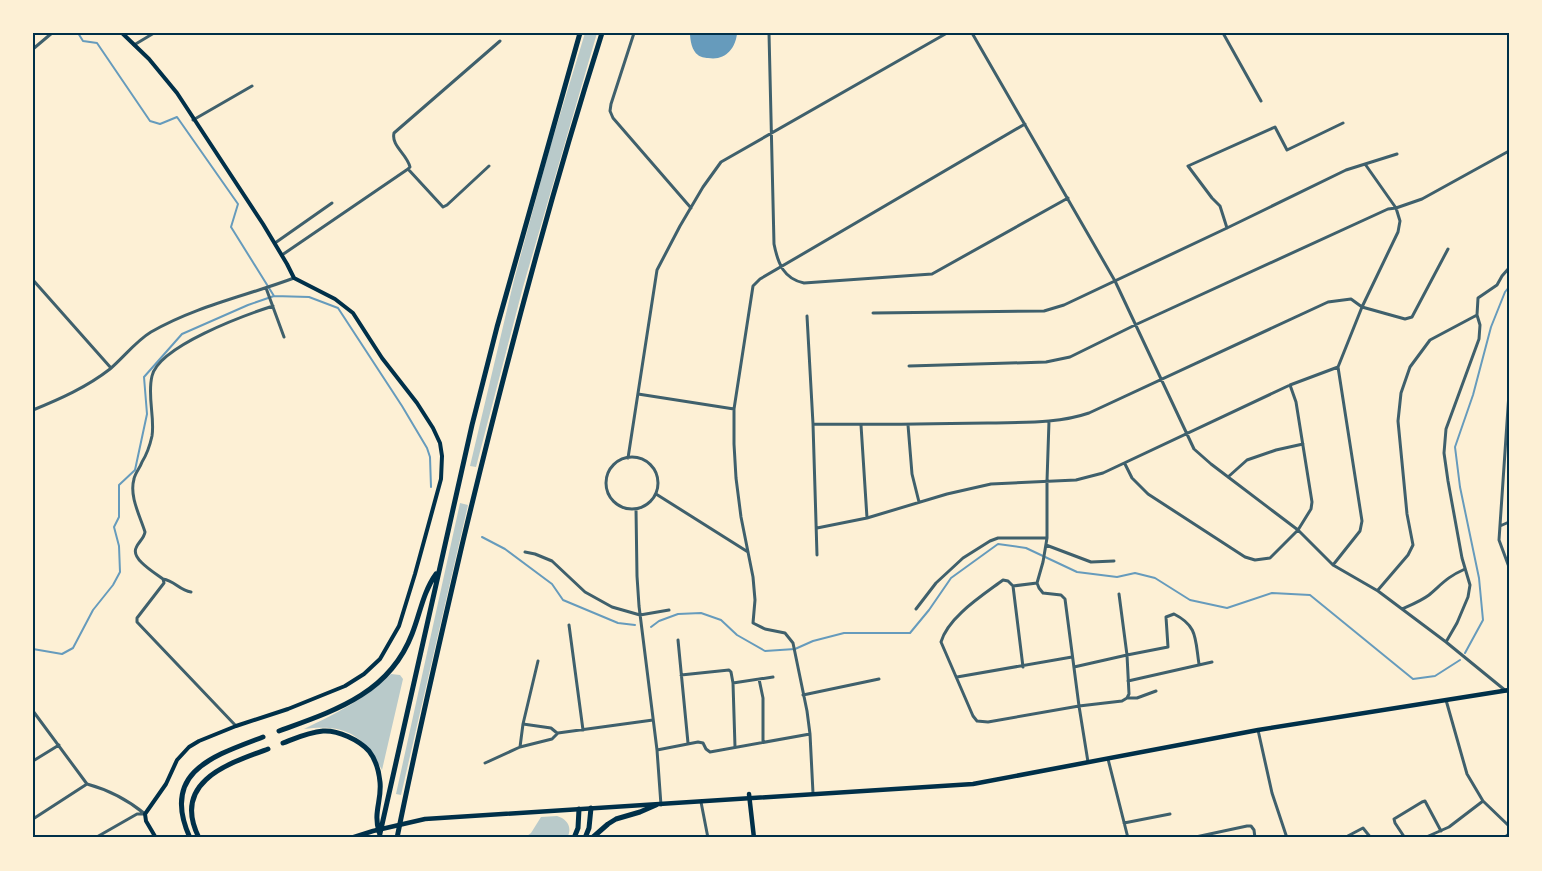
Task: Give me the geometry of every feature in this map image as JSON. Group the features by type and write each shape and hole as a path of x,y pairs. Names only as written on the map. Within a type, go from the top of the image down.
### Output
{"highway":[{"path":"379,836 458,482 498,327 580,33"},
{"path":"397,838 436,654 514,333 578,107 602,33"},
{"path":"279,731 334,711 362,696 382,680 408,644 429,584 439,571"},
{"path":"283,743 306,734 324,731 338,732 368,750 376,764 380,784 375,821 379,836"},
{"path":"190,838 181,808 185,786 191,776 200,765 263,737"},
{"path":"199,838 194,827 192,806 200,785 219,768 268,748"},
{"path":"592,838 616,819 659,805"},
{"path":"585,838 589,828 591,808"},
{"path":"574,838 578,828 579,809"},
{"path":"399,827 404,838"}],"main road":[{"path":"122,33 149,59 177,93 282,255 294,278 335,299 353,313 363,326 382,358 433,428 440,443 442,456 441,479 415,574 399,626 380,659 364,674 345,686 288,709 236,726 189,747 177,760 166,784 145,814 146,821 156,838"},
{"path":"353,837 424,819 973,784 1258,730 1508,690"},
{"path":"749,794 754,838"}],"street":[{"path":"33,49 52,33"},
{"path":"134,45 154,33"},
{"path":"634,33 610,111 613,118 691,208"},
{"path":"769,33 774,244 781,267 795,281 804,284 932,274 1068,198"},
{"path":"628,458 659,263 721,162 947,33"},
{"path":"972,33 1115,281 1194,449 1298,530 1333,565 1378,591 1508,690"},
{"path":"1223,33 1261,101"},
{"path":"282,255 408,169 410,167 408,161 393,142 394,133 500,41"},
{"path":"193,120 252,86"},
{"path":"1227,228 1220,206 1188,166 1275,127 1287,150 1343,123"},
{"path":"813,794 810,734 794,644 785,633 765,629 753,623 755,600 753,577 736,478 734,409 753,286 760,279 1025,124"},
{"path":"909,366 1057,361 1070,357 1388,209 1422,199 1509,151"},
{"path":"873,313 1044,311 1064,305 1346,170 1397,154"},
{"path":"1333,565 1360,531 1362,521 1338,367 1362,307 1398,232 1400,221 1396,208 1365,164"},
{"path":"408,169 443,207 489,166"},
{"path":"274,243 332,203"},
{"path":"813,424 908,425 1049,421 1089,414 1328,302 1351,299 1362,307 1405,319 1412,317 1448,249"},
{"path":"1446,642 1457,624 1468,597 1470,585 1448,481 1444,453 1446,429 1479,339 1477,315 1479,298 1497,285 1509,268"},
{"path":"33,410 96,380 151,332 195,311 266,290 294,278"},
{"path":"33,280 111,368"},
{"path":"266,290 284,337"},
{"path":"191,591 182,590 170,581 162,579 137,558 135,553 135,549 145,537 145,532 133,498 133,483 149,447 152,433 152,376 166,357 192,340 214,328 273,306"},
{"path":"1378,591 1408,555 1413,545 1407,514 1398,421 1401,393 1410,367 1430,340 1477,315"},
{"path":"807,316 817,555"},
{"path":"817,528 867,518 991,484 1076,480 1103,473 1290,385 1338,367"},
{"path":"1125,463 1132,478 1148,494 1245,557 1255,560 1269,558 1298,530 1311,509 1312,502 1296,402 1290,385"},
{"path":"1509,393 1499,526 1499,540 1509,567"},
{"path":"638,394 734,409"},
{"path":"1049,421 1047,538 1037,583 1043,593 1062,595 1065,600 1088,762"},
{"path":"861,425 867,518"},
{"path":"908,425 912,474 919,502"},
{"path":"1228,477 1247,460 1303,444"},
{"path":"622,459 644,460 650,465 657,479 656,494 644,507 627,509 612,500 606,484 607,476 611,468 622,459"},
{"path":"1504,474 1509,471"},
{"path":"656,494 748,552"},
{"path":"636,509 640,615 657,750 659,805"},
{"path":"1499,526 1509,522"},
{"path":"916,609 936,583 963,558 990,541 998,538 1047,538"},
{"path":"1046,547 1091,562 1114,561"},
{"path":"525,552 552,561 585,592 612,607 640,615 669,610"},
{"path":"1402,609 1420,601 1444,580 1465,569"},
{"path":"162,579 163,585 137,618 137,622 236,726"},
{"path":"1023,667 1013,586 1003,580 965,608 944,634 941,642 977,721 988,722 1122,701 1156,692"},
{"path":"1013,586 1037,583"},
{"path":"1119,594 1127,655 1129,694 1127,698"},
{"path":"1074,667 1168,647 1166,617 1174,614 1186,620 1193,630 1199,664"},
{"path":"569,626 583,730"},
{"path":"678,640 688,744"},
{"path":"957,677 1072,657"},
{"path":"520,747 523,724 538,662"},
{"path":"1128,681 1212,662"},
{"path":"681,675 729,670 731,672 735,747"},
{"path":"733,683 773,677"},
{"path":"759,679 763,698 763,742"},
{"path":"803,695 879,679"},
{"path":"1446,700 1467,774 1483,801 1509,826"},
{"path":"33,711 87,784 131,802 145,814"},
{"path":"485,763 520,747 552,739 558,734 653,720"},
{"path":"523,724 551,728 558,734"},
{"path":"1258,730 1272,793 1287,838"},
{"path":"657,750 701,742 710,752 810,734"},
{"path":"33,761 59,745"},
{"path":"1108,759 1128,838"},
{"path":"33,819 87,784"},
{"path":"701,801 708,838"},
{"path":"1405,838 1394,819 1425,801 1441,831"},
{"path":"1424,838 1454,824 1483,801"},
{"path":"95,838 137,814 145,814"},
{"path":"1124,824 1170,814"},
{"path":"1191,838 1251,826 1256,838"},
{"path":"1344,838 1363,828 1371,838"},
{"path":"1504,838 1509,834"}],"shaded area":[{"path":"585,33 597,33 523,287 476,467 470,466 514,280 549,151"},
{"path":"460,503 468,505 401,795 396,794"},
{"path":"391,674 400,675 403,679 382,770 368,748 351,734 331,728 304,729 361,698"},
{"path":"557,816 568,824 567,838 553,838 546,835 543,838 524,838 531,833 541,817"}],"water":[{"path":"690,33 737,34 728,53 714,58 699,56 696,53"}],"waterway":[{"path":"78,33 83,41 97,43 150,121 160,124 177,117 238,204 231,227 274,296"},
{"path":"1465,653 1483,620 1479,578 1460,487 1455,447 1473,395 1491,327 1509,287"},
{"path":"33,649 62,654 73,648 93,610 113,585 120,572 119,546 114,527 119,517 119,485 135,470 147,414 144,377 182,334 248,305 274,296 309,297 338,308 427,448 430,457 431,487"},
{"path":"482,537 505,549 552,584 563,600 618,623 635,625"},
{"path":"651,627 659,621 678,614 701,613 721,620 737,635 765,651 795,649 813,641 844,633 910,633 951,578 998,544 1026,548 1077,572 1117,577 1135,573 1155,578 1190,600 1227,608 1272,593 1310,595 1413,679 1435,676 1460,660"}]}
